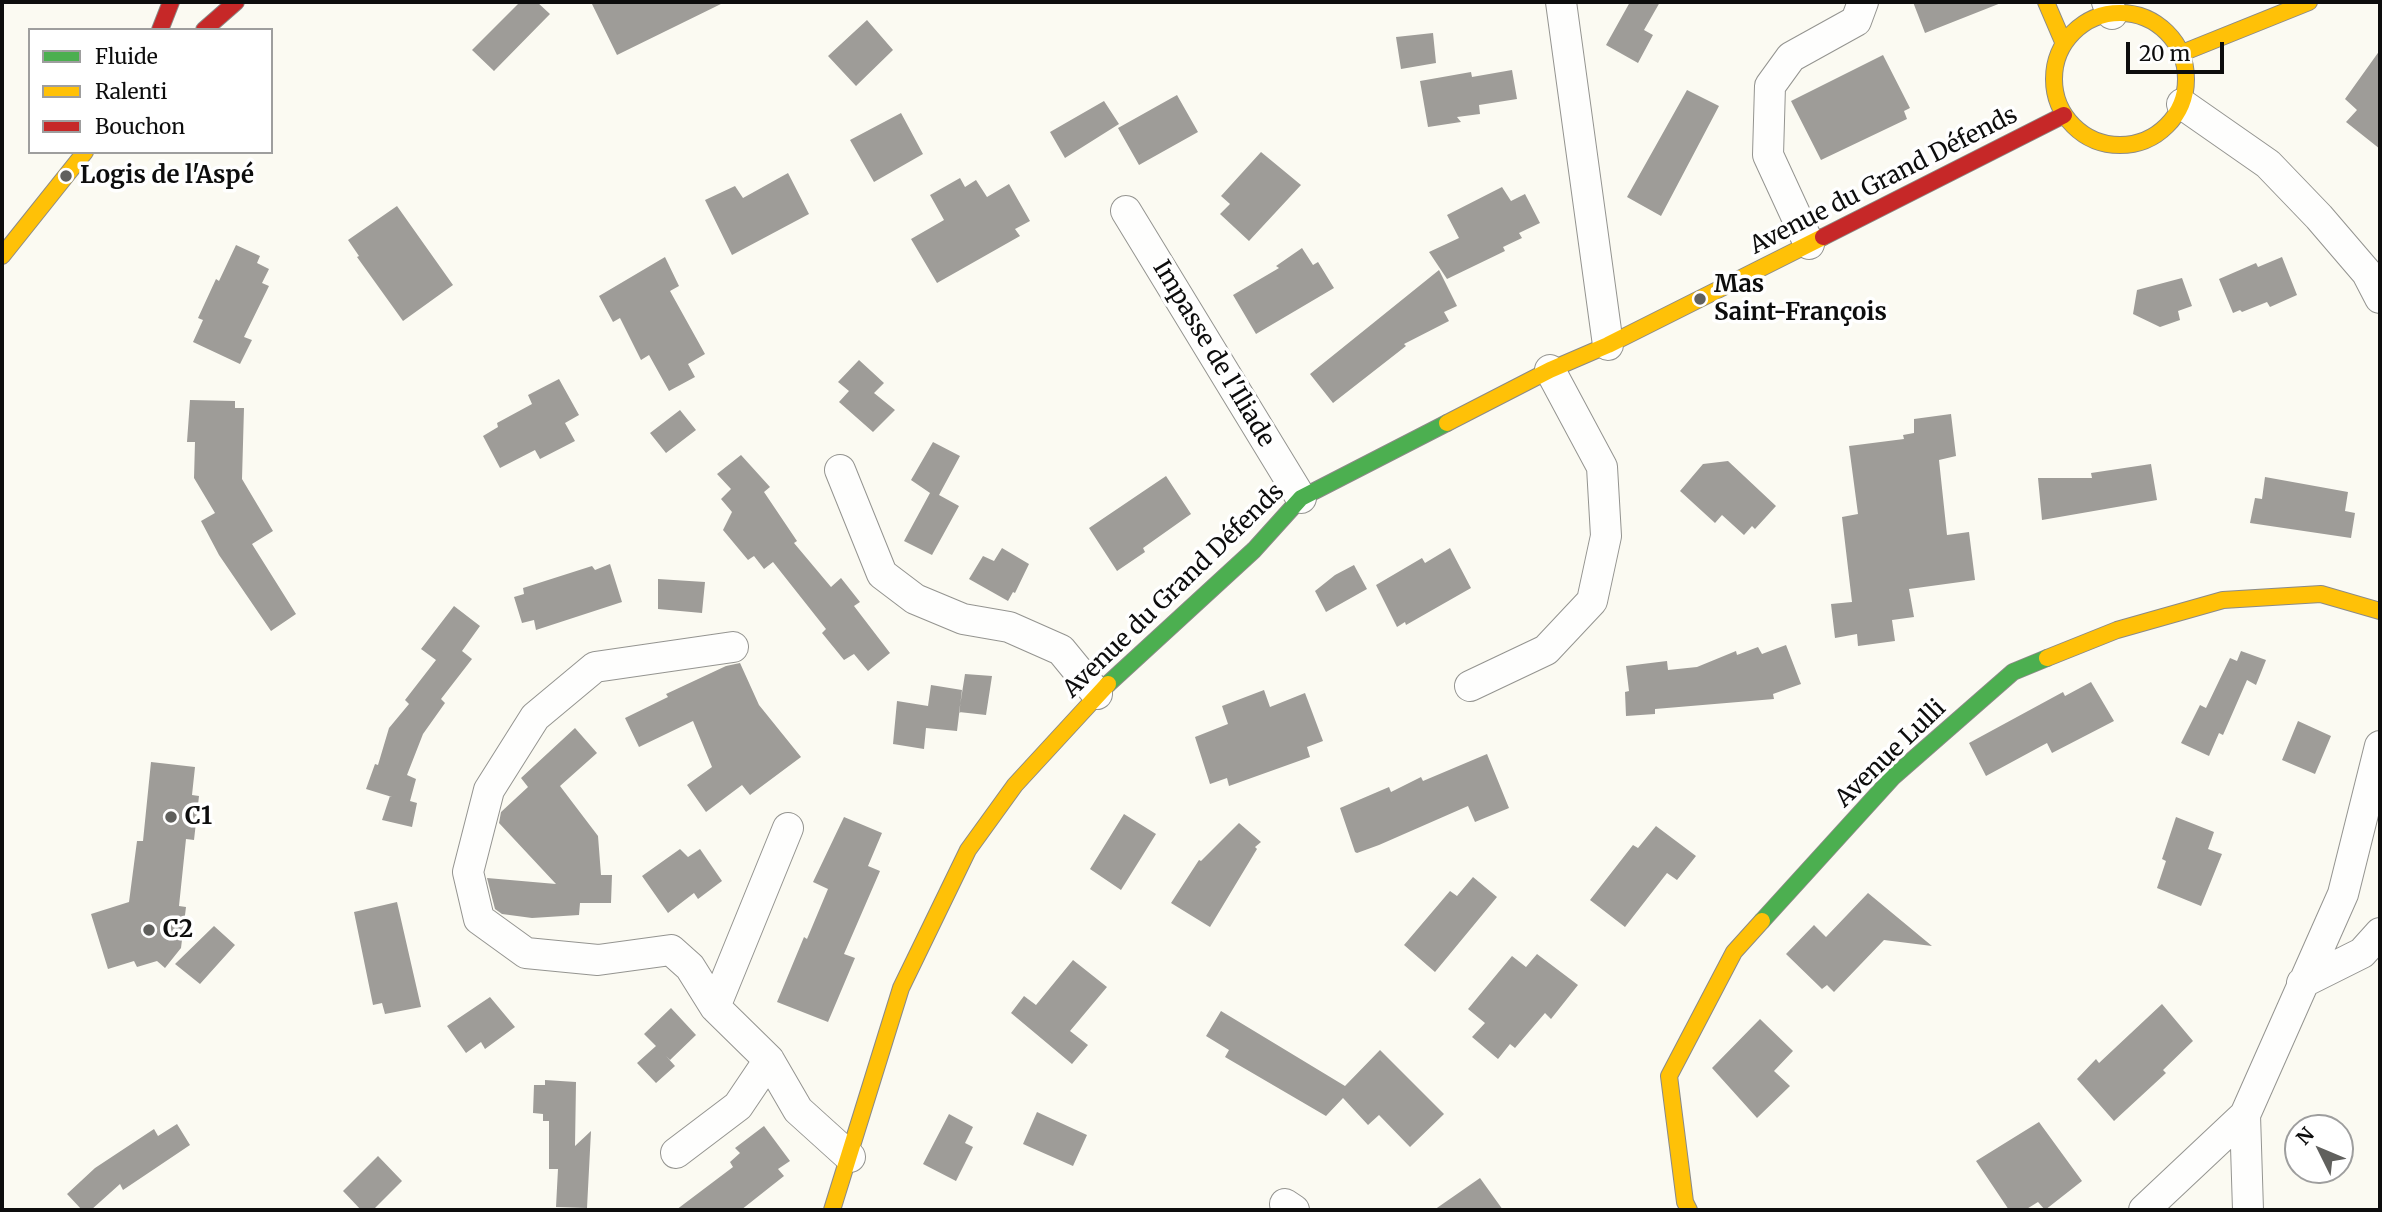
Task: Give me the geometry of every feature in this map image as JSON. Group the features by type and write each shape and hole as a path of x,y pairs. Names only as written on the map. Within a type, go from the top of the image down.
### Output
{"street":[{"path":"161,28 172,2"},
{"path":"206,28 236,2"},
{"path":"1562,2 1608,345"},
{"path":"1809,244 1768,155 1770,86 1791,57 1856,21 1863,2"},
{"path":"2046,2 2064,44"},
{"path":"2182,53 2309,2"},
{"path":"2109,8 2154,22 2170,35 2182,53 2186,70 2182,103 2173,119 2161,132 2127,146 2108,145 2091,139 2076,129 2064,114 2054,87 2058,58 2064,44 2077,30 2109,8"},
{"path":"2182,103 2268,164 2319,217 2367,273 2380,298"},
{"name":"Avenue du Grand Défends","path":"832,1210 901,988 968,850 1015,785 1097,694 1254,550 1301,498 1550,370 1608,345 1996,151 2064,114"},
{"path":"2,256 83,154"},
{"name":"Impasse de l'Iliade","path":"1126,211 1301,498"},
{"path":"1470,686 1546,650 1592,601 1606,536 1602,467 1550,370"},
{"path":"841,470 882,574 915,599 962,619 1009,627 1061,650 1097,694"},
{"name":"Avenue Lulli","path":"1689,1210 1685,1202 1669,1076 1734,952 1893,777 2013,672 2117,630 2223,600 2321,594 2380,611"},
{"path":"733,647 595,667 535,716 489,790 468,872 479,919 526,953 598,960 671,950 690,967 715,1007 769,1060 798,1110 850,1157"},
{"path":"2144,1210 2245,1115 2343,894 2380,746"},
{"path":"715,1007 788,828"},
{"path":"2302,983 2362,953 2380,933"},
{"path":"676,1153 738,1106 769,1060"},
{"path":"2245,1115 2248,1210"}],"building":[{"path":"520,2 537,2 550,14 494,71 472,50"},
{"path":"591,2 725,2 617,55"},
{"path":"1630,2 1660,2 1644,30 1653,35 1638,63 1606,45"},
{"path":"1913,2 2000,2 2001,3 1925,33"},
{"path":"867,20 893,50 856,86 828,56"},
{"path":"1433,33 1436,63 1401,69 1396,37"},
{"path":"2380,50 2380,149 2346,122 2357,110 2345,99"},
{"path":"1883,55 1910,108 1904,111 1907,119 1821,160 1791,101"},
{"path":"1512,70 1517,99 1479,105 1480,114 1457,117 1461,122 1428,127 1420,81 1471,72 1472,77"},
{"path":"1687,90 1719,106 1661,216 1627,197"},
{"path":"1177,95 1198,132 1139,165 1118,128"},
{"path":"1104,101 1119,124 1065,158 1050,132"},
{"path":"901,113 923,154 874,182 850,140"},
{"path":"1261,152 1301,185 1249,241 1220,214 1230,204 1221,196"},
{"path":"788,173 809,214 732,255 705,200 735,186 743,198"},
{"path":"960,178 965,187 976,180 987,197 1009,184 1030,221 1015,229 1020,236 937,283 911,239 944,220 930,195"},
{"path":"1502,187 1511,201 1525,194 1540,223 1519,233 1522,238 1503,247 1505,251 1447,279 1429,252 1459,238 1447,215"},
{"path":"397,206 453,285 403,321 357,257 359,256 348,240"},
{"path":"236,245 260,256 257,263 269,269 262,283 269,286 244,337 252,340 240,364 193,342 203,320 198,318"},
{"path":"1302,248 1313,265 1318,262 1334,288 1256,334 1233,295 1279,268 1276,266"},
{"path":"665,257 679,286 670,291 705,354 688,364 695,377 669,391 649,355 641,360 620,318 613,322 599,296"},
{"path":"2282,257 2297,295 2270,307 2267,302 2233,313 2219,279 2256,263 2258,267"},
{"path":"1439,270 1457,306 1444,312 1449,321 1404,344 1406,346 1333,403 1310,374"},
{"path":"2182,278 2192,306 2178,311 2180,320 2160,327 2133,314 2137,290"},
{"path":"859,360 884,383 874,393 895,410 873,432 839,402 849,391 838,382"},
{"path":"559,379 579,415 565,423 575,441 540,459 535,450 500,468 483,436 498,427 497,423 532,404 528,395"},
{"path":"190,400 235,401 235,408 244,408 242,479 273,531 252,544 296,614 271,631 219,555 201,521 215,513 194,478 195,442 187,442"},
{"path":"680,410 696,430 666,453 650,433"},
{"path":"1951,414 1956,456 1939,460 1947,535 1969,532 1975,580 1909,589 1914,617 1892,620 1895,641 1858,646 1857,634 1835,638 1831,604 1852,602 1842,517 1858,514 1849,446 1904,439 1903,435 1914,433 1914,419"},
{"path":"933,442 960,456 939,495 959,506 932,555 904,541 930,493 911,480"},
{"path":"741,455 770,487 764,492 797,541 794,543 831,587 841,578 860,602 854,606 890,653 868,671 854,654 844,660 822,633 826,629 773,562 764,569 754,556 748,560 723,530 732,512 721,499 731,489 717,474"},
{"path":"1728,461 1776,506 1755,529 1752,526 1744,535 1722,515 1715,523 1680,491 1703,464"},
{"path":"2151,464 2157,500 2042,520 2038,478 2092,478 2091,473"},
{"path":"1166,476 1191,514 1143,548 1145,552 1117,571 1089,528"},
{"path":"2265,477 2348,492 2345,511 2355,513 2351,538 2250,523 2255,498 2262,499"},
{"path":"1002,548 1029,564 1015,593 1013,592 1008,601 969,579 983,556 994,561"},
{"path":"1450,548 1471,588 1406,625 1405,622 1397,627 1376,585 1422,558 1425,563"},
{"path":"610,564 622,602 536,630 534,620 522,623 514,597 524,594 523,588 592,566 595,570"},
{"path":"1354,565 1367,589 1326,612 1315,591 1335,575"},
{"path":"658,579 705,582 702,613 658,609"},
{"path":"454,606 480,626 462,651 472,659 441,699 445,703 423,734 407,775 416,779 410,801 417,803 412,827 382,820 390,796 366,789 375,764 378,765 389,728 409,704 405,700 436,660 421,649"},
{"path":"1786,645 1801,684 1773,694 1774,699 1655,709 1655,714 1626,716 1625,692 1629,691 1626,666 1667,661 1668,670 1697,667 1736,651 1737,655 1758,647 1762,654"},
{"path":"2241,651 2266,660 2256,685 2247,680 2223,735 2219,733 2209,756 2181,743 2200,705 2206,708 2230,658 2237,661"},
{"path":"740,663 759,705 801,757 750,795 742,785 706,812 687,785 712,767 693,721 639,747 625,718 668,697 666,694 726,666"},
{"path":"965,674 992,676 986,715 959,712"},
{"path":"2091,682 2114,721 2052,753 2047,743 1986,776 1969,743 2063,692 2065,696"},
{"path":"931,685 962,690 957,731 926,728 924,749 893,744 897,701 928,706"},
{"path":"1264,690 1270,707 1305,693 1323,741 1307,747 1310,757 1229,786 1227,778 1210,784 1195,737 1228,724 1222,706"},
{"path":"2298,721 2331,736 2315,774 2282,760"},
{"path":"575,728 597,753 560,786 598,836 601,875 612,875 611,903 580,903 579,915 532,918 502,914 495,909 487,878 556,884 499,823 501,812 528,787 521,778"},
{"path":"1487,754 1509,808 1475,822 1468,806 1379,845 1355,852 1340,808 1389,787 1391,792 1421,777 1423,781"},
{"path":"151,762 195,767 192,795 199,796 194,840 186,839 179,906 186,907 181,948 165,968 157,961 137,967 134,961 108,969 91,914 129,902 137,841 143,841"},
{"path":"1124,814 1156,834 1121,890 1090,869"},
{"path":"844,817 882,833 868,866 880,871 844,954 855,958 828,1022 777,1002 804,937 807,939 828,889 813,882"},
{"path":"2176,817 2214,832 2208,849 2222,854 2201,906 2157,888 2166,861 2162,859"},
{"path":"1239,823 1261,842 1255,847 1257,849 1210,927 1171,903 1199,860"},
{"path":"1656,826 1696,856 1677,880 1667,873 1625,927 1590,900 1633,845 1638,848"},
{"path":"680,849 688,857 700,849 722,881 698,899 694,893 668,913 642,876"},
{"path":"1473,877 1497,897 1435,972 1404,945 1450,891 1457,896"},
{"path":"1868,893 1932,946 1884,940 1834,992 1827,985 1822,989 1786,954 1814,925 1826,937"},
{"path":"397,902 421,1007 385,1014 382,1003 373,1005 354,912"},
{"path":"214,926 235,945 200,984 175,964"},
{"path":"1537,954 1578,985 1551,1019 1545,1013 1515,1048 1510,1044 1498,1059 1472,1037 1485,1023 1468,1009 1512,956 1526,967"},
{"path":"1073,960 1107,987 1070,1031 1088,1045 1072,1064 1011,1013 1024,996 1036,1005"},
{"path":"490,997 515,1027 485,1049 481,1042 466,1053 447,1026"},
{"path":"2162,1004 2193,1041 2163,1070 2166,1073 2114,1121 2077,1079 2096,1059 2099,1063"},
{"path":"671,1008 696,1035 670,1060 666,1056 675,1066 656,1083 637,1063 656,1046 644,1034"},
{"path":"1221,1011 1345,1086 1380,1050 1444,1114 1410,1147 1379,1115 1368,1125 1343,1098 1326,1116 1225,1057 1229,1050 1206,1036"},
{"path":"1760,1019 1793,1051 1774,1071 1790,1086 1757,1118 1712,1068"},
{"path":"545,1080 576,1082 575,1146 591,1131 587,1208 556,1207 558,1169 549,1169 549,1121 543,1121 543,1114 533,1113 534,1085 545,1085"},
{"path":"1037,1112 1087,1135 1073,1166 1023,1144"},
{"path":"949,1114 973,1127 965,1143 973,1147 956,1181 923,1164"},
{"path":"2039,1122 2082,1181 2045,1210 2038,1202 2025,1210 2009,1210 1976,1161"},
{"path":"177,1124 190,1145 123,1190 120,1184 91,1210 82,1210 67,1194 95,1168 154,1129 158,1136"},
{"path":"764,1126 790,1161 778,1169 784,1176 741,1210 676,1210 733,1167 730,1162 740,1153 735,1148"},
{"path":"378,1156 402,1181 373,1210 361,1210 343,1191"},
{"path":"1480,1178 1503,1210 1434,1210"}],"traffic: fast":[{"path":"1108,684 1254,550 1301,498 1447,423"},
{"path":"1762,921 1893,777 2013,672 2047,658"}],"traffic: slow":[{"path":"2046,2 2064,44"},
{"path":"2182,53 2309,2"},
{"path":"2120,13 2145,18 2167,32 2181,54 2186,79 2181,104 2167,126 2145,140 2120,145 2095,140 2073,126 2059,104 2054,79 2059,54 2073,32 2095,18 2120,13"},
{"path":"2,256 83,154"},
{"path":"1447,423 1823,237"},
{"path":"2047,658 2117,630 2223,600 2321,594 2380,611"},
{"path":"832,1210 901,988 968,850 1015,785 1108,684"},
{"path":"1689,1210 1685,1202 1669,1076 1734,952 1762,921"}],"traffic: jam":[{"path":"161,28 171,2"},
{"path":"206,28 236,2"},
{"path":"1823,237 2064,115"}],"place":[{"name":"Logis de l'Aspé","path":"66,176"},
{"name":"Mas Saint-François","path":"1700,299"},
{"name":"C1","path":"171,817"},
{"name":"C2","path":"149,930"}]}
